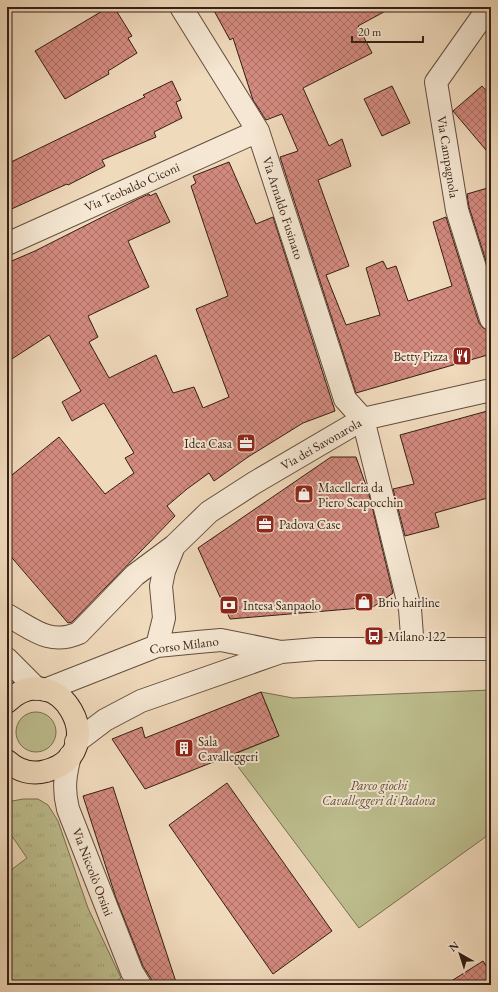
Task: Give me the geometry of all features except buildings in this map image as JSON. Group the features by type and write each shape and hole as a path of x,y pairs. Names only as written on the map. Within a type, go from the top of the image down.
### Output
{"main road":[{"path":"7,702 24,690 41,689 61,697 73,710 78,727 73,749 62,764 52,770 41,772 12,769"}],"street":[{"name":"Via Arnaldo Fusinato","path":"181,7 258,131 345,399 363,419"},
{"name":"Via Campagnola","path":"489,7 436,82 457,210 491,319"},
{"name":"Via Teobaldo Ciconi","path":"7,244 258,131"},
{"name":"Via dei Savonarola","path":"7,615 44,636 53,638 70,637 79,633 136,575 174,546 209,512 254,483 363,419 491,390"},
{"path":"363,419 410,609 413,649"},
{"name":"Via dei Savonarola","path":"156,646 164,618 161,586 164,571 174,546"},
{"name":"Corso Milano","path":"41,689 156,646 221,640 282,652"},
{"name":"Corso Milano","path":"73,749 105,720 141,701 282,652 317,649 491,649"},
{"path":"7,659 41,689"},
{"name":"Via Niccolò Orsini","path":"73,749 64,779 68,809 132,972 140,985"}],"green space":[{"name":"Parco giochi Cavalleggeri di Padova","path":"491,690 491,833 359,928 230,756 279,736 261,692 293,698"},
{"path":"36,712 44,714 50,718 54,724 56,732 54,740 50,746 44,750 36,752 28,750 22,746 18,740 16,732 18,724 22,718 28,714"},
{"path":"23,799 38,799 48,805 58,821 88,908 121,978 111,985 7,985 7,873 27,858 7,829 7,802"}],"place":[{"name":"Betty Pizza","path":"462,356"},
{"name":"Idea Casa","path":"246,443"},
{"name":"Macelleria da Piero Scapocchin","path":"304,494"},
{"name":"Padova Case","path":"265,524"},
{"name":"Brio hairline","path":"364,602"},
{"name":"Intesa Sanpaolo","path":"229,605"},
{"name":"Milano 122","path":"374,636"},
{"name":"Sala Cavalleggeri","path":"184,748"}]}
